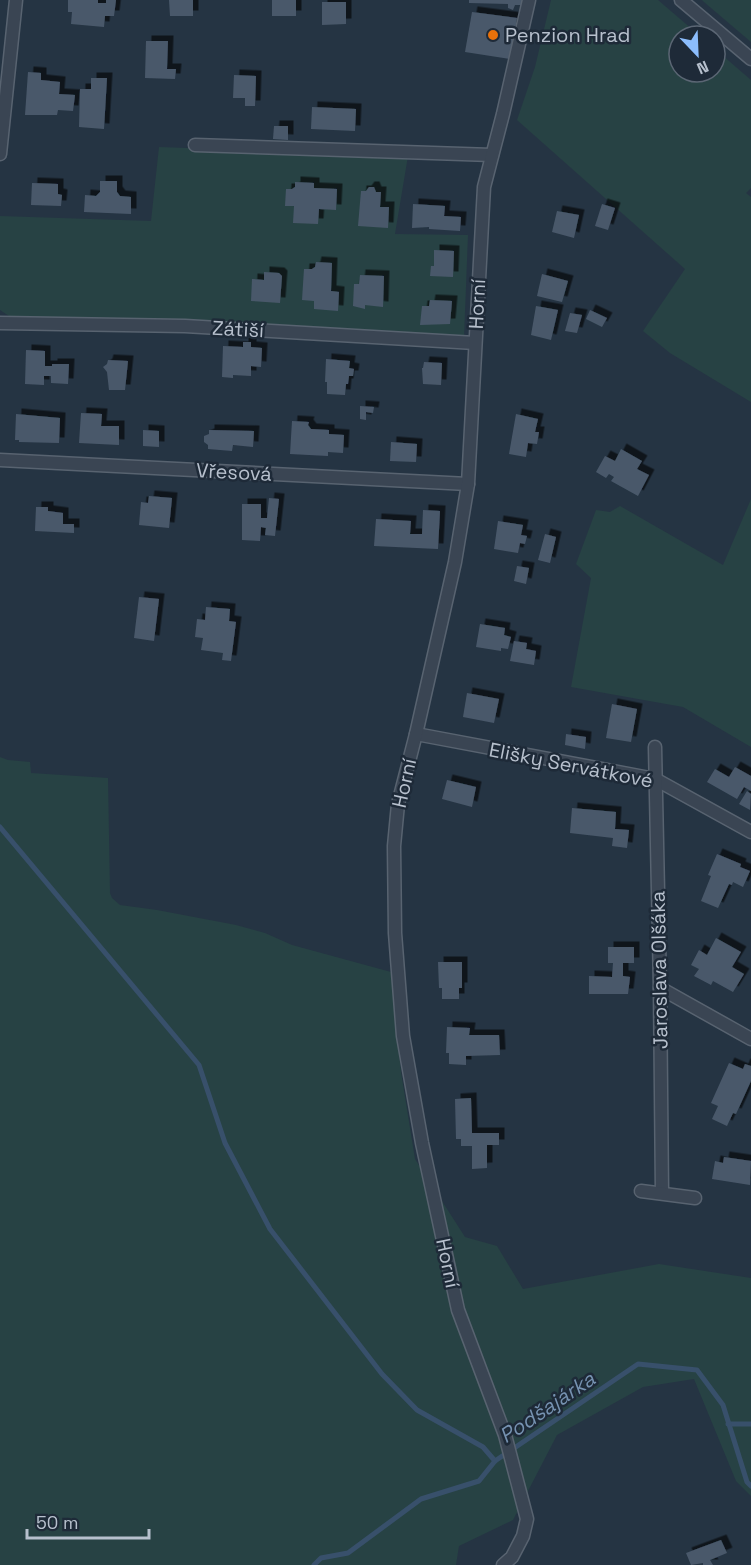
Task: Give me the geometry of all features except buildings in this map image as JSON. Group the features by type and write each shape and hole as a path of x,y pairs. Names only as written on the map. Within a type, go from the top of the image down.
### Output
{"street":[{"path":"0,154 15,0"},
{"name":"Horní","path":"508,1561 523,1536 527,1519 505,1435 458,1310 422,1143 403,1036 395,933 394,846 398,804 455,562 468,484 484,187 529,0"},
{"path":"681,0 751,59"},
{"path":"195,145 492,155"},
{"name":"Zátiší","path":"0,323 185,326 475,343"},
{"name":"Vřesová","path":"0,460 468,484"},
{"name":"Elišky Servátkové","path":"416,734 655,779 751,832"},
{"name":"Jaroslava Olšáka","path":"655,747 662,1193"},
{"path":"660,988 751,1039"},
{"path":"641,1191 695,1197"}],"green space":[{"path":"551,0 658,0 686,24 667,24 667,84 727,84 727,59 751,80 751,188 746,193 751,197 751,402 670,353 643,331 685,269 517,120 535,67"},
{"path":"702,0 751,0 751,42 704,2"},
{"path":"159,147 408,156 395,234 468,235 464,338 9,316 0,310 0,216 151,221"},
{"path":"751,499 751,747 683,707 571,687 591,578 576,564 596,510 610,512 620,506 723,565"},
{"path":"0,757 30,762 31,773 108,778 110,893 120,905 236,925 265,933 292,945 391,972 401,1072 415,1159 465,1237 497,1246 523,1289 659,1264 751,1278 751,1496 736,1481 694,1379 643,1387 557,1435 513,1520 459,1546 456,1565 0,1565"}],"waterway":[{"path":"0,827 199,1065 225,1143 270,1229 382,1374 417,1410 483,1447 495,1461"},
{"name":"Podšajárka","path":"314,1565 321,1558 348,1553 421,1499 479,1481 495,1461 638,1364 697,1370 723,1405 747,1482 751,1486"},
{"path":"728,1424 751,1424"}],"place":[{"name":"Penzion Hrad","path":"493,35"}]}
